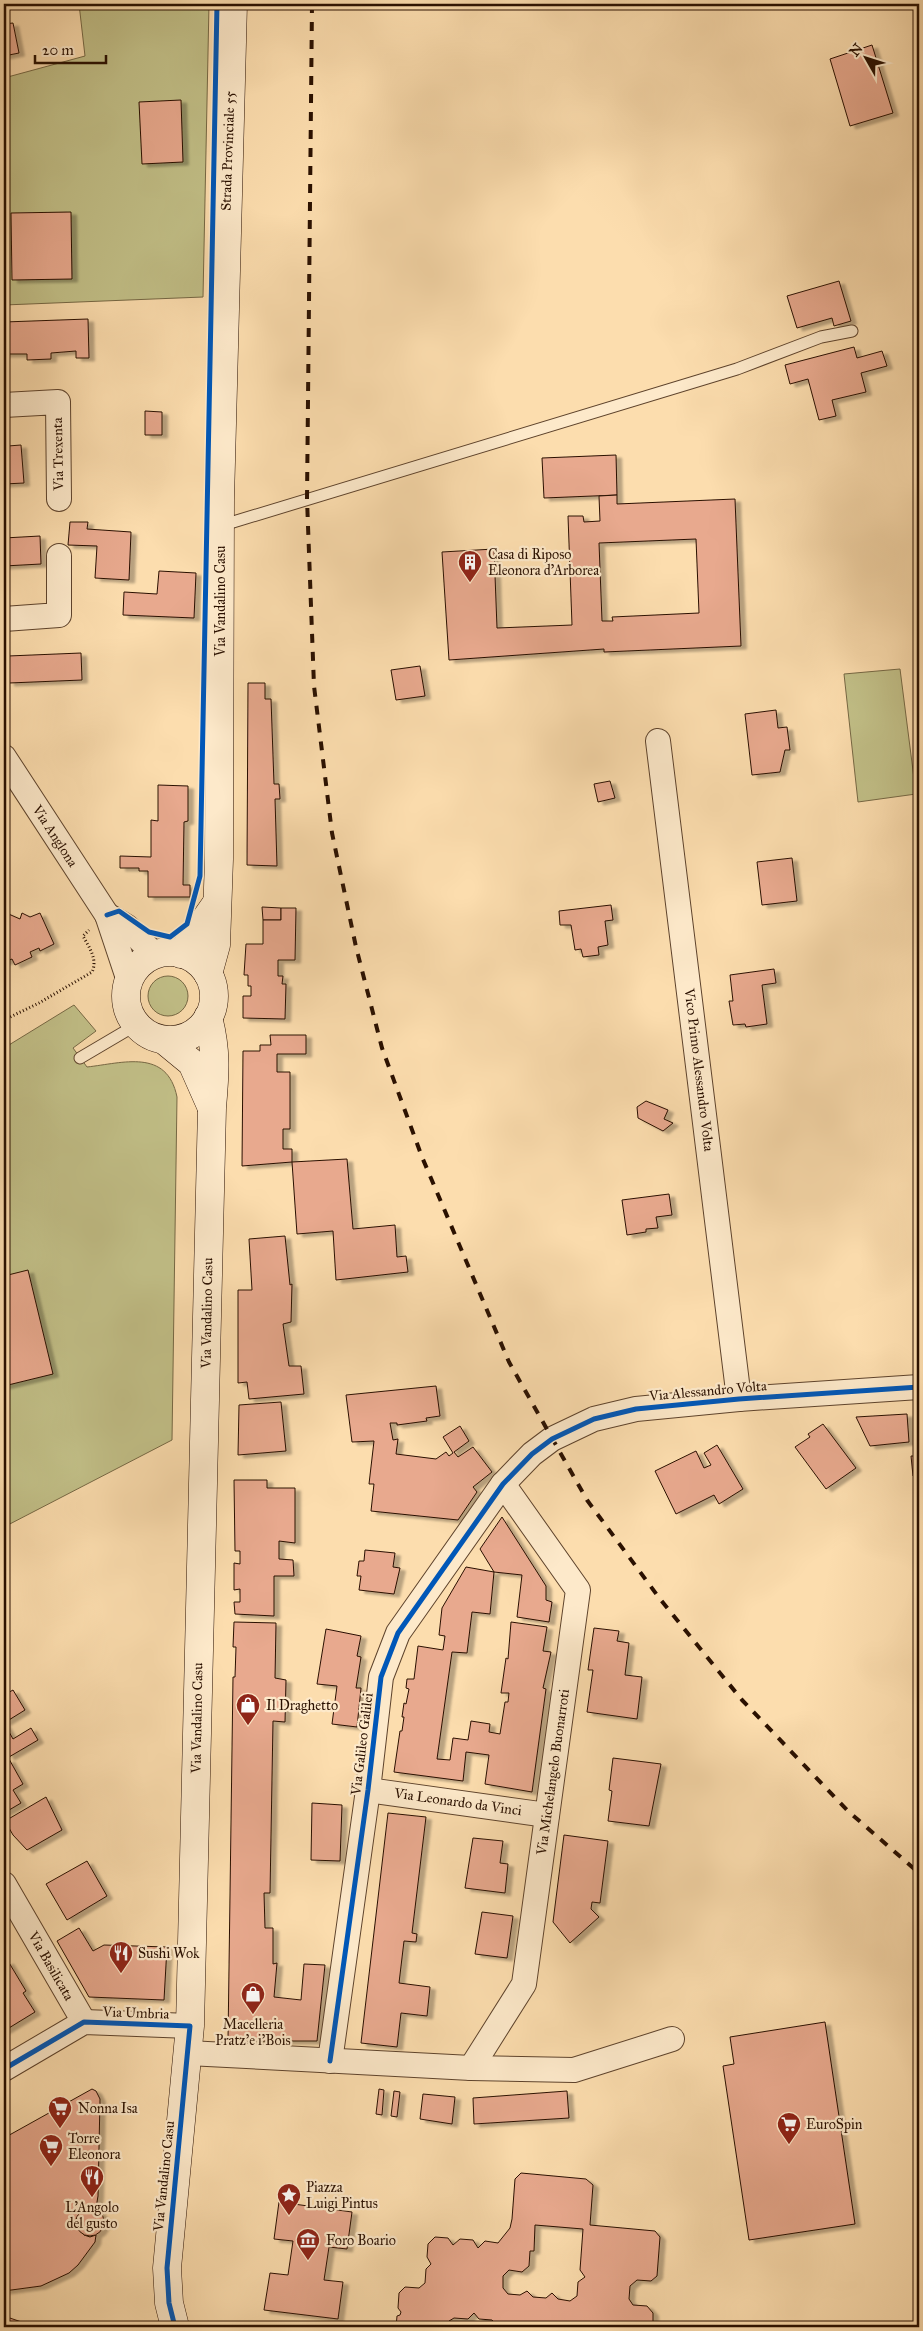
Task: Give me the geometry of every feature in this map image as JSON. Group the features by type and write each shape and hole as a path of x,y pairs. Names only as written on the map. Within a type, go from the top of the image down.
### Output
{"main road":[{"name":"Strada Provinciale 55","path":"224,298 233,4"},
{"name":"Via Vandalino Casu","path":"208,974 216,945 219,859 220,526 224,298"},
{"path":"168,954 198,962 208,974 213,988 214,1003 208,1017 199,1029 186,1037 164,1040 146,1034 128,1013 126,999 129,981 133,972 142,962 168,954 216,904"},
{"name":"Via Vandalino Casu","path":"175,2327 169,2303 167,2268 190,2026 212,1108 216,1062 215,1042 208,1017"},
{"name":"Via Vandalino Casu","path":"164,1040 192,1063 212,1108"}],"street":[{"name":"Via Trexenta","path":"4,405 58,402 59,499"},
{"path":"4,619 59,615 59,556"},
{"name":"Vico Primo Alessandro Volta","path":"658,741 739,1399"},
{"name":"Via Anglona","path":"4,757 107,915 129,981"},
{"name":"Via Anglona","path":"107,915 168,954"},
{"name":"Via Alessandro Volta","path":"510,1477 532,1454 552,1439 594,1419 636,1409 739,1399 919,1387"},
{"name":"Via Galileo Galilei","path":"330,2061 368,1790 381,1677 398,1633 510,1477"},
{"name":"Via Michelangelo Buonarroti","path":"471,2068 524,1984 578,1590 510,1477"},
{"name":"Via Leonardo da Vinci","path":"368,1790 547,1815"},
{"name":"Via Basilicata","path":"4,1884 84,2022"},
{"name":"Via Umbria","path":"4,2069 84,2022 190,2026"},
{"path":"188,2053 471,2068 574,2070 672,2038"}],"lane":[{"path":"220,526 737,369 821,337 852,331"},
{"path":"80,1058 136,1024"}],"path":[{"path":"4,1020 39,1003 92,972 95,966 94,959 83,936 89,930"}],"shaded area":[{"path":"79,4 209,4 203,297 4,305 4,78 85,56"},
{"path":"900,669 916,794 858,802 844,674"},
{"path":"168,976 182,982 188,996 182,1010 168,1016 154,1010 148,996 154,982"},
{"path":"74,1005 96,1031 73,1048 87,1067 129,1062 142,1062 154,1065 164,1071 172,1081 177,1097 172,1440 4,1527 4,1048"}],"building":[{"path":"13,23 19,53 4,56 4,24"},
{"path":"872,45 893,113 850,126 830,59"},
{"path":"181,100 183,162 142,164 139,102"},
{"path":"71,212 72,279 12,280 11,213"},
{"path":"839,281 851,321 834,326 832,318 797,328 787,296"},
{"path":"88,319 89,358 76,358 76,351 51,353 51,359 27,360 27,354 4,354 4,322"},
{"path":"854,347 857,358 882,351 887,366 861,373 866,392 832,400 836,416 819,420 808,379 790,384 785,365"},
{"path":"145,411 162,412 162,435 145,435"},
{"path":"21,445 24,483 4,484 4,452 8,452 8,446"},
{"path":"616,455 617,495 544,498 542,458"},
{"name":"Casa di Riposo Eleonora d'Arborea","path":"617,495 617,504 735,499 741,646 604,652 604,649 449,660 442,552 494,549 497,628 572,625 568,516 583,516 584,522 600,521 599,496","holes":["696,539 699,613 612,617 613,621 602,621 599,543"]},
{"path":"70,522 88,522 87,529 131,532 129,580 95,578 97,546 68,545"},
{"path":"40,536 41,564 4,566 4,538"},
{"path":"159,571 196,573 194,618 123,615 124,592 157,594"},
{"path":"81,653 82,680 9,683 8,656"},
{"path":"420,666 425,696 396,700 391,670"},
{"path":"248,683 265,683 265,699 271,699 274,784 279,784 280,799 275,799 277,866 247,865"},
{"path":"776,710 778,728 787,727 790,750 785,750 780,772 752,775 745,714"},
{"path":"610,781 615,798 598,802 594,784"},
{"path":"158,785 188,786 188,821 184,822 183,885 190,885 190,897 148,897 148,871 139,871 139,868 120,868 120,856 151,857 151,820 158,821"},
{"path":"792,858 797,901 762,905 757,862"},
{"path":"611,905 613,920 605,921 608,945 598,947 599,955 583,957 581,949 575,950 571,925 560,925 559,911"},
{"path":"262,907 281,908 281,920 263,920"},
{"path":"281,908 296,908 295,960 278,960 278,976 283,976 282,984 286,984 285,1019 243,1018 243,996 251,996 251,986 248,986 248,975 244,975 246,944 263,944 263,920 281,920"},
{"path":"4,912 20,919 22,913 30,917 40,913 54,944 40,951 39,948 30,952 32,957 15,965 12,959 4,962"},
{"path":"774,969 776,983 762,985 767,1024 746,1027 745,1024 733,1025 729,1001 733,1001 730,975"},
{"path":"270,1035 306,1035 306,1054 277,1054 277,1072 290,1072 290,1129 283,1129 283,1149 292,1149 292,1162 242,1166 243,1051 260,1051 260,1045 271,1045"},
{"path":"646,1101 668,1110 664,1119 673,1123 663,1131 638,1118 637,1107"},
{"path":"347,1159 353,1229 395,1225 397,1257 406,1256 408,1272 336,1280 333,1231 297,1234 292,1162"},
{"path":"669,1194 672,1215 656,1217 658,1228 646,1229 646,1232 627,1235 622,1200"},
{"path":"285,1236 290,1285 292,1284 291,1322 283,1324 289,1366 301,1366 304,1394 249,1399 247,1382 238,1383 238,1290 252,1290 249,1239"},
{"path":"28,1270 53,1374 4,1386 4,1276"},
{"path":"436,1386 440,1416 426,1418 427,1421 397,1425 397,1423 390,1423 393,1440 398,1439 396,1454 436,1459 446,1452 449,1456 453,1453 443,1437 460,1426 469,1441 454,1452 458,1457 473,1447 492,1472 473,1487 477,1492 458,1520 371,1511 374,1484 369,1484 374,1441 352,1442 346,1395"},
{"path":"281,1402 286,1451 238,1455 239,1405"},
{"path":"907,1414 909,1442 870,1446 856,1417"},
{"path":"823,1424 856,1468 826,1489 795,1447 810,1437 808,1434"},
{"path":"717,1445 743,1489 719,1504 714,1495 676,1514 655,1471 696,1451 704,1468 711,1465 704,1453"},
{"path":"911,1456 919,1456 919,1476 913,1476"},
{"path":"234,1480 267,1480 267,1488 295,1488 295,1543 279,1541 279,1559 293,1560 294,1576 274,1576 274,1616 235,1614 234,1602 240,1602 240,1589 234,1590 234,1563 240,1564 240,1551 235,1551"},
{"path":"502,1517 546,1586 546,1600 552,1602 549,1622 517,1617 522,1575 494,1572 480,1549"},
{"path":"365,1550 395,1553 393,1567 400,1568 394,1594 359,1590 361,1576 357,1576 359,1561 364,1561"},
{"path":"466,1567 494,1572 490,1614 472,1612 467,1653 452,1652 437,1759 450,1760 453,1738 468,1740 471,1721 490,1724 489,1732 500,1734 505,1702 508,1702 509,1693 501,1693 506,1658 508,1659 511,1622 547,1627 543,1651 551,1652 543,1688 546,1689 532,1792 485,1784 489,1755 466,1752 463,1781 394,1772 400,1731 402,1731 404,1703 406,1704 409,1689 406,1688 407,1679 414,1679 418,1646 443,1650 445,1636 439,1635 442,1608"},
{"path":"234,1622 276,1623 275,1678 286,1680 285,1722 273,1721 270,1893 264,1893 265,1928 273,1928 273,1964 277,1963 274,1997 301,2000 304,1964 325,1965 317,2041 228,2041 233,1677 235,1677 236,1647 233,1647"},
{"path":"594,1628 619,1631 617,1641 629,1643 625,1675 642,1677 637,1719 587,1712 593,1670 588,1670"},
{"path":"326,1629 361,1636 357,1656 361,1657 356,1688 361,1688 357,1727 332,1724 337,1686 317,1684"},
{"path":"13,1690 25,1710 4,1723 4,1695"},
{"path":"4,1723 13,1739 31,1728 38,1740 9,1757 4,1748"},
{"path":"613,1758 661,1764 649,1826 608,1821 612,1791 609,1790"},
{"path":"9,1759 23,1784 13,1790 21,1803 4,1813 4,1762"},
{"path":"46,1797 62,1830 27,1850 13,1835 5,1821"},
{"path":"312,1803 342,1805 340,1861 311,1860"},
{"path":"388,1813 426,1817 412,1933 417,1934 416,1942 404,1941 399,1983 430,1987 427,2016 401,2013 397,2047 361,2043"},
{"path":"564,1835 608,1841 600,1903 592,1902 591,1909 599,1917 570,1943 553,1922"},
{"path":"473,1838 503,1841 500,1863 508,1864 505,1893 465,1888"},
{"path":"87,1861 107,1896 67,1920 46,1884"},
{"path":"482,1912 513,1916 507,1958 475,1954"},
{"name":"Sushi Wok","path":"79,1928 93,1951 104,1945 167,1947 164,2000 89,1997 57,1941"},
{"path":"8,1961 26,1991 23,1993 35,2012 4,2031 4,1963"},
{"name":"EuroSpin","path":"825,2022 855,2224 749,2240 723,2066 734,2064 730,2037"},
{"name":"Torre Eleonora","path":"92,2089 96,2091 100,2099 98,2196 96,2208 83,2209 76,2219 76,2226 84,2235 90,2237 96,2235 95,2242 78,2265 69,2273 41,2286 4,2291 4,2138"},
{"path":"379,2089 384,2090 382,2115 376,2114"},
{"path":"394,2091 400,2092 397,2117 391,2116"},
{"path":"567,2091 569,2118 474,2124 473,2098"},
{"path":"423,2094 455,2097 452,2124 420,2119"},
{"path":"521,2173 586,2179 593,2185 590,2225 655,2231 660,2237 657,2276 651,2281 637,2280 630,2286 629,2299 633,2305 647,2306 653,2313 653,2327 498,2327 492,2320 479,2319 474,2313 468,2319 454,2318 449,2321 449,2327 396,2327 397,2316 401,2312 398,2308 399,2293 405,2287 419,2288 425,2283 426,2269 431,2264 427,2257 428,2244 435,2237 448,2238 453,2245 460,2239 473,2240 478,2248 485,2241 498,2243 510,2228 515,2179","holes":["535,2225 583,2229 580,2270 585,2277 578,2282 577,2296 570,2301 558,2299 552,2293 546,2298 533,2297 527,2291 520,2295 508,2294 503,2288 503,2276 509,2270 522,2272 529,2266 530,2251 534,2251"]},
{"name":"Foro Boario","path":"279,2202 352,2212 347,2249 329,2247 324,2280 343,2282 338,2319 264,2310 270,2273 288,2275 293,2241 274,2239"},
{"path":"90,2208 100,2212 104,2222 100,2232 90,2236 80,2232 76,2222 80,2212"},
{"path":"4,2316 36,2327 4,2327"}],"railway":[{"path":"312,4 307,499 314,686 332,833 356,947 382,1048 422,1157 509,1362 587,1500 660,1599 742,1700 848,1811 919,1873"}],"cycle path":[{"path":"107,915 119,911 149,932 170,937 187,924 200,876 217,4"},
{"path":"330,2061 368,1790 381,1677 398,1633 503,1484 532,1454 552,1439 594,1419 636,1409 739,1399 919,1387"},
{"path":"4,2069 84,2022 190,2026 167,2268 169,2303 175,2327"}],"place":[{"name":"Casa di Riposo Eleonora d'Arborea","path":"470,583"},
{"name":"Il Draghetto","path":"248,1726"},
{"name":"Sushi Wok","path":"121,1974"},
{"name":"Macelleria Pratz'e i'Bois","path":"253,2015"},
{"name":"Nonna Isa","path":"60,2129"},
{"name":"EuroSpin","path":"789,2145"},
{"name":"Torre Eleonora","path":"51,2167"},
{"name":"L'Angolo del gusto","path":"92,2198"},
{"name":"Piazza Luigi Pintus","path":"289,2216"},
{"name":"Foro Boario","path":"308,2261"}]}
